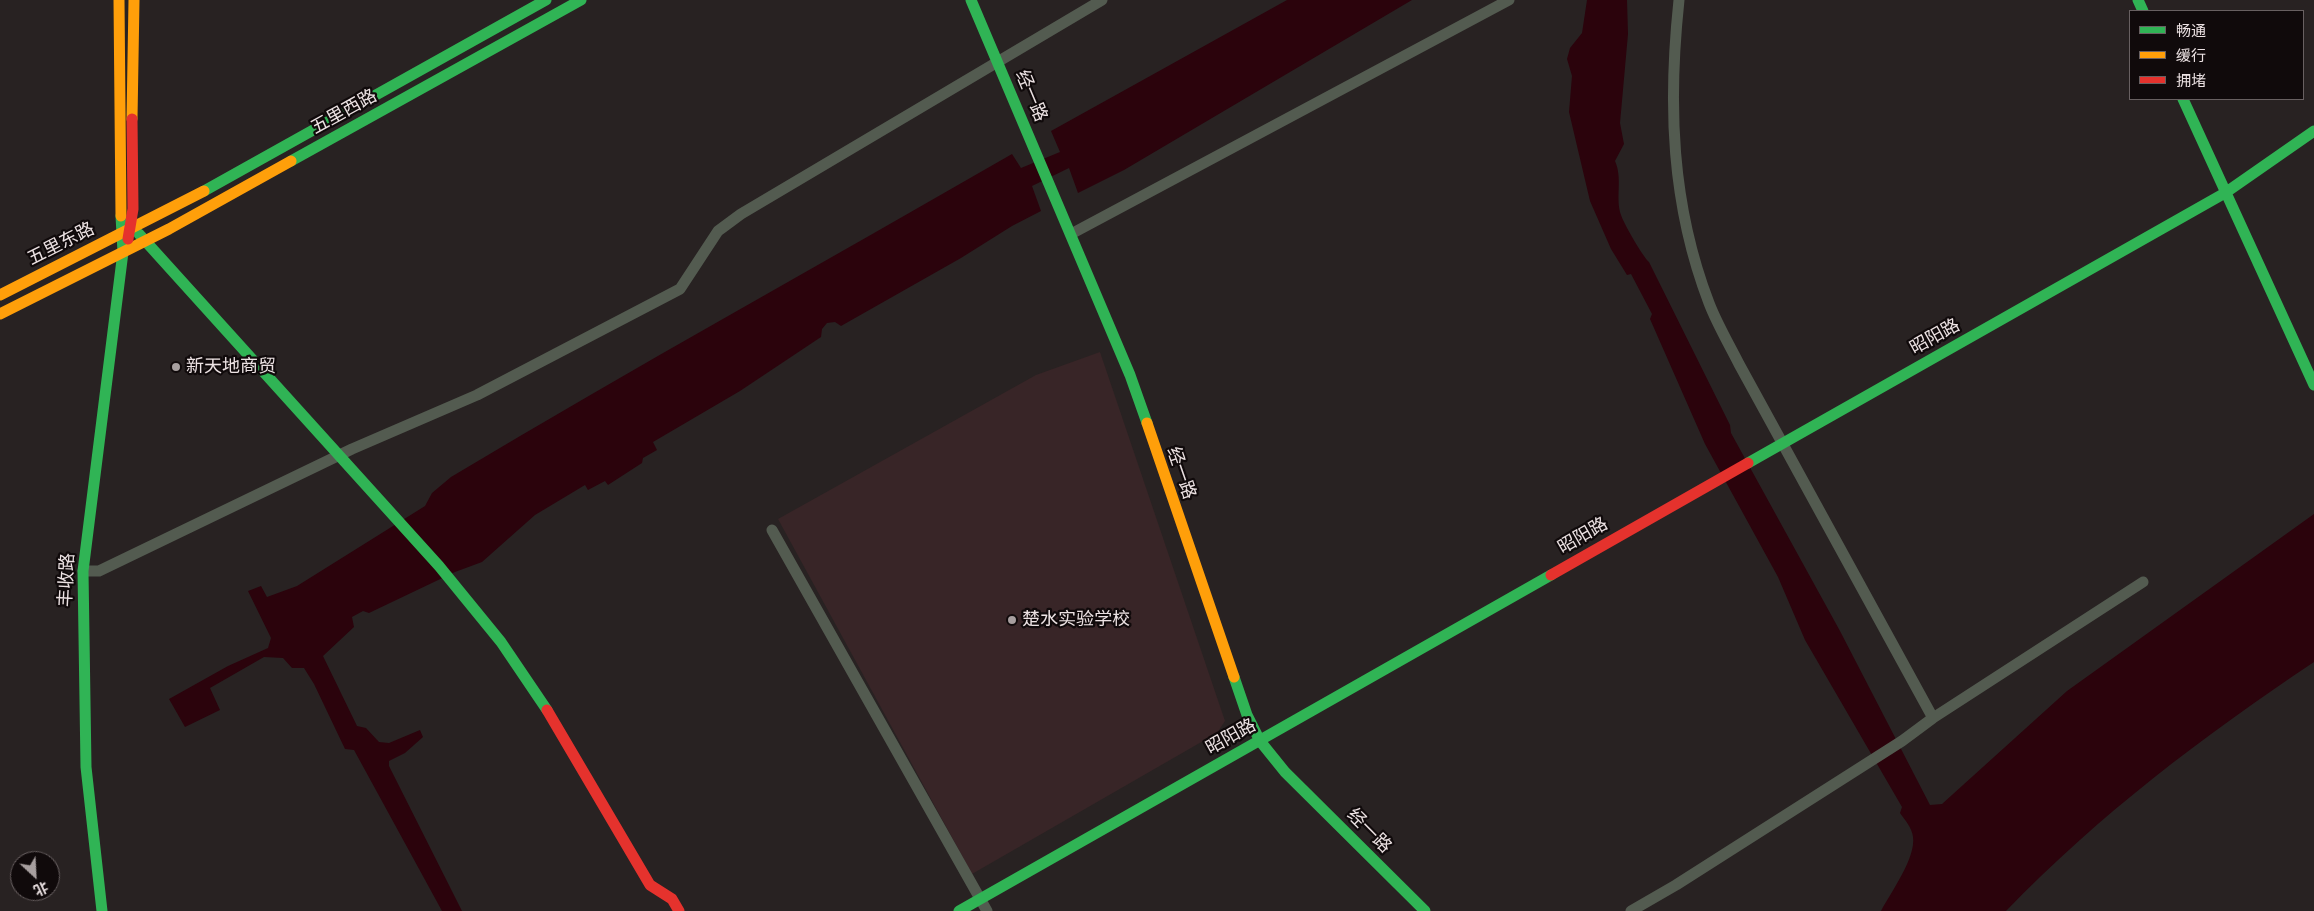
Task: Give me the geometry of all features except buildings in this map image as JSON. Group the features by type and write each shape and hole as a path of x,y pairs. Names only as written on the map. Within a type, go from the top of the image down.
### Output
{"main road":[{"path":"119,0 118,178 127,230"},
{"path":"127,230 135,50 134,0"},
{"name":"五里西路","path":"127,230 182,203 546,0"},
{"name":"五里西路","path":"123,252 581,0"},
{"name":"经一路","path":"971,0 1063,213 1130,375 1240,700 1260,741 1285,772 1425,911"},
{"path":"2182,100 2314,385"},
{"name":"昭阳路","path":"958,911 2225,193 2314,131"},
{"path":"127,230 146,241 391,513 501,642 542,702 650,885 672,899 679,911"},
{"name":"丰收路","path":"102,911 86,767 83,680 83,571 127,230"},
{"name":"五里东路","path":"0,295 127,230"},
{"name":"五里东路","path":"0,314 123,252"}],"street":[{"path":"83,571 99,571 339,455 477,395 680,289 718,231 741,214 1102,0"},
{"path":"1071,234 1510,0"},
{"path":"1679,0 1675,43 1673,121 1678,185 1689,242 1709,304 1739,364 1934,718"},
{"path":"772,530 987,911"},
{"path":"1631,911 1676,885 1870,762 1934,718 2144,582"}],"shaded area":[{"path":"1287,0 1412,0 1124,170 1078,193 1069,168 1032,186 1041,211 841,326 835,322 827,323 822,329 821,337 740,391 653,442 657,450 643,458 642,463 608,485 605,481 588,490 585,485 535,515 482,562 455,572 369,613 363,611 352,617 354,627 323,656 357,726 366,728 379,742 389,743 420,730 423,737 405,753 389,761 389,766 462,911 442,911 354,750 345,749 314,684 304,668 292,668 283,658 264,657 210,688 220,710 185,727 169,699 228,666 268,648 271,638 248,591 261,586 267,597 297,586 425,506 432,493 451,477 660,354 1012,154 1021,168 1060,152 1051,131"},
{"path":"1587,0 1627,0 1628,34 1620,123 1624,144 1615,161 1621,215 1638,247 1649,262 1730,425 1731,433 1840,631 1930,805 1942,804 2067,691 2314,514 2314,662 2272,690 2153,778 2078,842 2006,911 1881,911 1911,855 1913,837 1908,824 1900,813 1902,807 1805,640 1778,577 1705,444 1650,319 1652,314 1631,274 1627,275 1611,249 1590,201 1569,112 1572,76 1567,59 1570,48 1582,33"},
{"name":"楚水实验学校","path":"1100,352 1225,721 1217,733 972,874 778,519 1036,375"}],"traffic: fast":[{"path":"204,191 546,0"},
{"path":"291,161 581,0"},
{"path":"971,0 1130,375 1147,423"},
{"path":"2138,0 2143,10"},
{"path":"2183,100 2314,385"},
{"path":"1748,463 2225,193 2314,131"},
{"path":"102,911 86,767 83,571 123,252 121,216"},
{"path":"139,234 439,566 501,642 547,710"},
{"path":"959,911 1551,575"},
{"path":"1234,677 1247,715 1260,741 1285,772 1425,911"}],"traffic: slow":[{"path":"119,0 121,216"},
{"path":"132,119 134,0"},
{"path":"0,314 169,229 291,161"},
{"path":"0,295 204,191"},
{"path":"1147,423 1234,677"}],"traffic: jam":[{"path":"128,239 133,209 132,119"},
{"path":"1551,575 1748,463"},
{"path":"547,710 650,885 672,899 679,911"}],"place":[{"name":"新天地商贸","path":"176,367"},
{"name":"楚水实验学校","path":"1012,620"}]}
